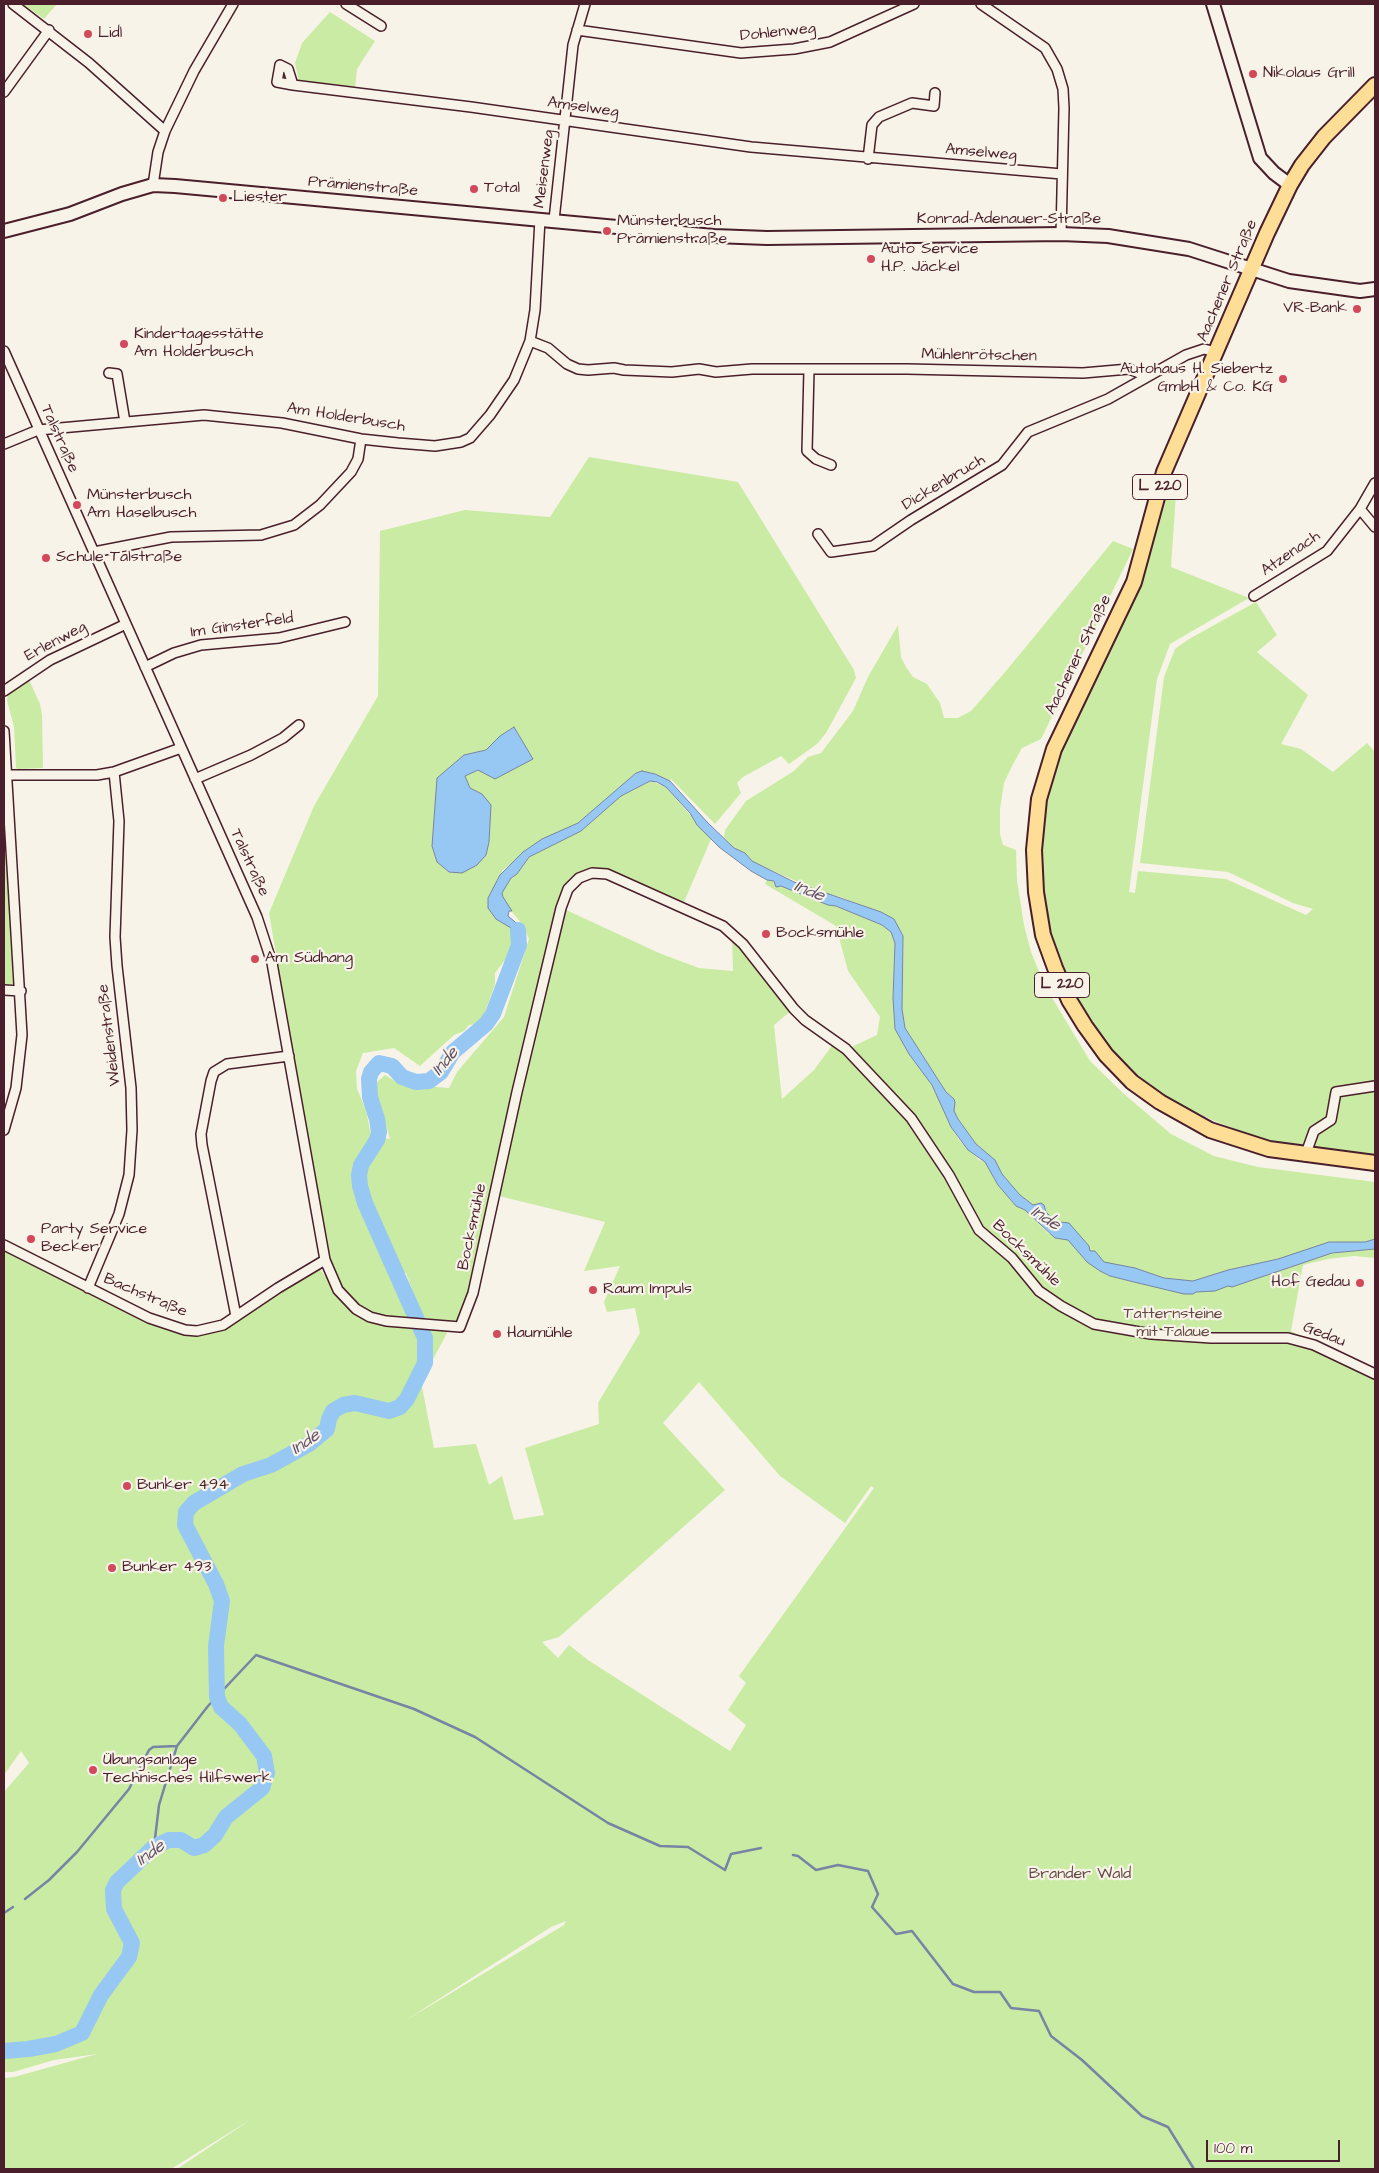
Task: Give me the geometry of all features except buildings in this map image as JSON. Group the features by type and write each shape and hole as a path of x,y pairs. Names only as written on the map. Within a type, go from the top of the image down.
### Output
{"main road":[{"name":"L 220","path":"1290,185 1302,165 1324,138 1375,85"},
{"name":"Aachener Straße","path":"1290,185 1164,472 1134,582 1054,749 1039,800 1034,850 1036,892 1043,935 1069,1000 1106,1055 1132,1082 1160,1102 1210,1130 1269,1150 1375,1164"}],"street":[{"path":"12,4 49,30 90,63 165,131"},
{"path":"153,185 158,152 165,131 194,71 233,4"},
{"path":"346,4 380,26"},
{"name":"Meisenweg","path":"554,220 573,45 585,4"},
{"name":"Dohlenweg","path":"577,30 741,53 794,49 830,42 914,4"},
{"path":"981,4 1045,48 1052,58 1063,89 1061,234"},
{"path":"1212,4 1260,158 1274,173 1290,185"},
{"path":"4,92 49,30"},
{"name":"Amselweg","path":"293,84 566,120 751,147 868,159 1062,174"},
{"path":"868,159 872,125 879,117 912,103 934,106 935,93"},
{"name":"Prämienstraße","path":"4,231 70,214 122,194 153,185 554,220 666,232"},
{"name":"Am Holderbusch","path":"4,444 38,430 204,415 282,423 362,439 435,446 449,445 470,438 490,415 514,380 530,341 535,310 540,219"},
{"name":"Konrad-Adenauer-Straße","path":"666,232 767,238 1061,234 1108,236 1163,244 1211,255 1273,277 1306,284 1360,291 1375,290"},
{"name":"Mühlenrötschen","path":"530,341 548,348 567,364 578,369 588,370 614,368 672,372 699,369 732,372 752,369 1083,373 1129,370 1147,376"},
{"name":"Dickenbruch","path":"818,534 831,552 873,546 911,520 1002,465 1028,432 1108,399 1186,355 1204,349 1216,352"},
{"name":"Talstraße","path":"4,351 260,926 272,963 325,1260 338,1290 356,1309 370,1317 405,1323 460,1327"},
{"path":"809,370 806,451 816,459 830,465"},
{"path":"109,373 118,374 125,422"},
{"path":"94,552 171,537 261,535 294,525 320,505 351,472 358,459 362,439"},
{"name":"Atzenach","path":"1254,596 1327,551 1360,509 1375,483"},
{"path":"1360,509 1375,527"},
{"name":"Im Ginsterfeld","path":"145,667 174,653 202,645 279,638 345,622"},
{"name":"Erlenweg","path":"4,691 50,660 126,624"},
{"path":"195,778 251,755 284,738 300,725"},
{"path":"4,731 21,991 21,1059 16,1088 4,1130"},
{"path":"6,775 97,775 114,772 181,748"},
{"name":"Weidenstraße","path":"88,1288 119,1214 129,1175 132,1130 132,1088 116,956 118,821 114,772"},
{"name":"Bocksmühle","path":"460,1327 473,1293 517,1092 562,908 568,889 579,878 592,873 607,874 693,911 723,926 744,944 794,1009 805,1020 846,1049 911,1118 949,1175 979,1230 1012,1258 1039,1291 1061,1306 1094,1324 1151,1334 1212,1338 1260,1337"},
{"path":"4,990 21,991"},
{"path":"236,1316 202,1145 202,1134 211,1081 214,1072 227,1064 289,1056"},
{"path":"1305,1156 1314,1131 1331,1120 1336,1092 1375,1086"},
{"name":"Bachstraße","path":"4,1246 149,1318 185,1330 197,1331 223,1325 278,1288 325,1260"},
{"name":"Gedau","path":"1260,1337 1288,1338 1314,1345 1375,1374"}],"green space":[{"path":"23,4 57,4 44,19"},
{"path":"330,12 375,41 357,69 355,88 299,81 295,63 302,43"},
{"path":"589,457 738,482 854,670 856,678 826,733 817,744 789,764 781,756 743,777 737,783 741,793 715,824 671,779 670,781 648,772 636,773 578,823 534,845 503,870 488,898 488,908 496,918 511,927 516,940 514,948 495,973 495,984 484,1015 477,1024 469,1025 464,1031 454,1035 420,1066 394,1048 363,1053 356,1071 357,1089 366,1110 371,1135 390,1139 375,1089 378,1081 385,1075 400,1084 449,1088 457,1072 504,1017 529,939 522,924 504,902 502,893 511,878 517,874 529,857 581,831 621,796 651,781 666,787 711,839 684,902 606,871 567,887 467,1300 459,1322 423,1318 406,1273 395,1275 410,1320 387,1318 371,1314 356,1306 340,1287 328,1258 269,913 314,806 378,696 380,531 465,510 550,517","holes":["514,727 532,759 478,770 465,776 470,788 482,794 489,824 489,842 449,872 437,862 432,846 464,755 486,750 500,736"]},
{"path":"1168,473 1177,479 1171,567 1249,598 1170,644 1157,679 1129,892 1135,893 1138,871 1226,879 1306,915 1313,909 1293,903 1228,872 1140,863 1164,677 1175,649 1189,639 1256,602 1277,635 1257,652 1308,695 1281,744 1301,749 1333,772 1367,743 1375,752 1375,1156 1311,1151 1270,1142 1212,1120 1163,1096 1112,1051 1089,1021 1061,967 1049,934 1041,893 1040,851 1047,801 1064,742 1141,584"},
{"path":"1113,541 1133,549 1041,739 1022,748 1004,783 1000,809 1000,834 1003,845 1016,850 1017,880 1024,925 1031,952 1045,986 1090,1061 1124,1094 1171,1134 1214,1156 1258,1167 1375,1182 1375,1239 1365,1242 1329,1242 1322,1245 1332,1253 1375,1249 1375,1258 1354,1256 1328,1259 1303,1265 1291,1331 1375,1372 1375,2169 177,2169 253,2118 171,2169 4,2169 4,2078 14,2077 97,2054 54,2060 13,2072 4,2072 4,1792 29,1763 21,1751 4,1775 4,1250 147,1320 196,1335 320,1269 342,1299 385,1324 448,1331 421,1382 434,1448 476,1444 489,1485 502,1476 514,1520 544,1515 525,1448 599,1424 598,1403 640,1333 635,1308 607,1312 604,1302 620,1266 584,1271 605,1222 499,1196 564,909 659,953 699,968 733,971 732,937 792,1010 774,1025 782,1099 814,1070 834,1043 845,1050 877,1035 880,1017 848,971 836,926 765,884 767,880 774,881 776,887 781,886 882,925 891,932 895,943 893,998 895,1029 909,1054 932,1085 959,1140 979,1160 985,1162 998,1185 1014,1204 1025,1210 1049,1234 1075,1231 1089,1246 1069,1223 1053,1219 1046,1212 1044,1205 1033,1205 1020,1195 1002,1174 995,1160 976,1144 958,1119 954,1111 954,1099 946,1092 905,1028 902,1009 903,936 894,919 841,897 823,893 762,866 752,861 745,853 734,848 724,837 725,830 746,801 794,771 808,757 821,753 853,711 868,677 898,625 901,657 913,677 927,684 940,703 944,718 958,718 971,711","holes":["699,1382 780,1476 845,1523 871,1486 874,1488 739,1676 746,1683 728,1710 746,1725 730,1751 588,1660 569,1645 558,1658 542,1642 559,1637 725,1490 663,1423","254,1732 271,1767 261,1764 243,1734","566,1921 564,1925 403,2022 551,1927"]},
{"path":"29,680 40,704 42,715 43,768 17,769 14,727 7,700 8,694"},
{"path":"4,788 13,984 4,985"}],"water":[{"path":"514,727 533,759 495,779 478,770 465,776 470,788 482,794 491,805 489,842 486,855 477,865 462,873 449,872 437,862 432,846 437,778 464,755 486,750 500,736"},
{"path":"642,771 655,774 670,781 708,823 734,848 745,853 752,861 794,882 881,912 894,919 903,936 902,1009 905,1028 946,1092 954,1099 954,1111 958,1119 976,1144 995,1160 1002,1174 1020,1195 1033,1205 1041,1203 1044,1205 1046,1212 1053,1219 1069,1223 1089,1246 1090,1251 1095,1251 1104,1262 1135,1268 1164,1278 1193,1281 1228,1270 1278,1259 1329,1242 1365,1242 1375,1239 1375,1249 1332,1253 1232,1287 1228,1286 1215,1291 1196,1292 1193,1294 1184,1294 1134,1282 1110,1276 1100,1271 1087,1262 1068,1240 1055,1238 1025,1210 1016,1206 998,1185 985,1162 968,1150 951,1127 932,1085 909,1054 895,1029 893,998 895,943 891,932 882,925 836,906 828,905 781,886 776,887 774,881 767,880 751,871 719,847 697,825 690,813 666,787 657,782 650,781 621,796 581,831 529,857 517,874 511,878 502,893 512,911 509,911 508,916 521,927 524,933 522,952 514,948 515,936 511,928 496,919 488,908 488,898 500,875 523,852 542,839 578,823 636,773"}],"waterway":[{"name":"Inde","path":"4,2051 56,2044 82,2033 101,1995 129,1957 132,1943 114,1909 113,1890 117,1882 154,1847 169,1840 181,1840 194,1848 204,1845 215,1835 226,1817 262,1788 267,1773 264,1756 240,1724 221,1707 217,1697 216,1646 222,1601 216,1584 185,1525 186,1512 194,1503 243,1474 271,1465 309,1444 327,1429 333,1411 343,1405 355,1403 389,1411 400,1407 407,1399 425,1363 425,1338 365,1203 360,1186 359,1175 361,1165 377,1140 379,1132 370,1097 369,1079 371,1072 379,1063 392,1066 402,1077 416,1082 429,1081 441,1072 453,1052 486,1024 493,1014 519,945 518,930"},
{"path":"154,1847 159,1805 177,1746 208,1706 256,1655 414,1709 475,1737 608,1823 660,1846 688,1847 725,1870 731,1854 761,1848"},
{"path":"25,1899 49,1880 77,1852 129,1789 149,1750 153,1747 177,1746"},
{"path":"793,1855 798,1856 816,1870 838,1865 868,1871 878,1894 872,1907 896,1934 912,1931 953,1984 974,1992 1000,1992 1011,2008 1039,2011 1051,2036 1082,2060 1142,2116 1168,2127 1194,2169"},
{"path":"4,1913 13,1907"}],"place":[{"name":"Lidl","path":"88,34"},
{"name":"Nikolaus Grill","path":"1253,74"},
{"name":"Total","path":"474,189"},
{"name":"Liester","path":"223,198"},
{"name":"Münsterbusch Prämienstraße","path":"607,231"},
{"name":"Auto Service H.P. Jäckel","path":"871,259"},
{"name":"VR-Bank","path":"1357,309"},
{"name":"Kindertagesstätte Am Holderbusch","path":"124,344"},
{"name":"Autohaus H. Siebertz GmbH & Co. KG","path":"1283,379"},
{"name":"Münsterbusch Am Haselbusch","path":"77,505"},
{"name":"Schule Talstraße","path":"46,558"},
{"name":"Bocksmühle","path":"766,934"},
{"name":"Am Südhang","path":"255,959"},
{"name":"Party Service Becker","path":"31,1239"},
{"name":"Hof Gedau","path":"1360,1283"},
{"name":"Raum Impuls","path":"593,1290"},
{"name":"Haumühle","path":"497,1334"},
{"name":"Bunker 494","path":"127,1486"},
{"name":"Bunker 493","path":"112,1568"},
{"name":"Übungsanlage Technisches Hilfswerk","path":"93,1770"}],"park label":[{"name":"Tatternsteine mit Talaue","path":"1173,1324"},
{"name":"Brander Wald","path":"1080,1875"}]}
